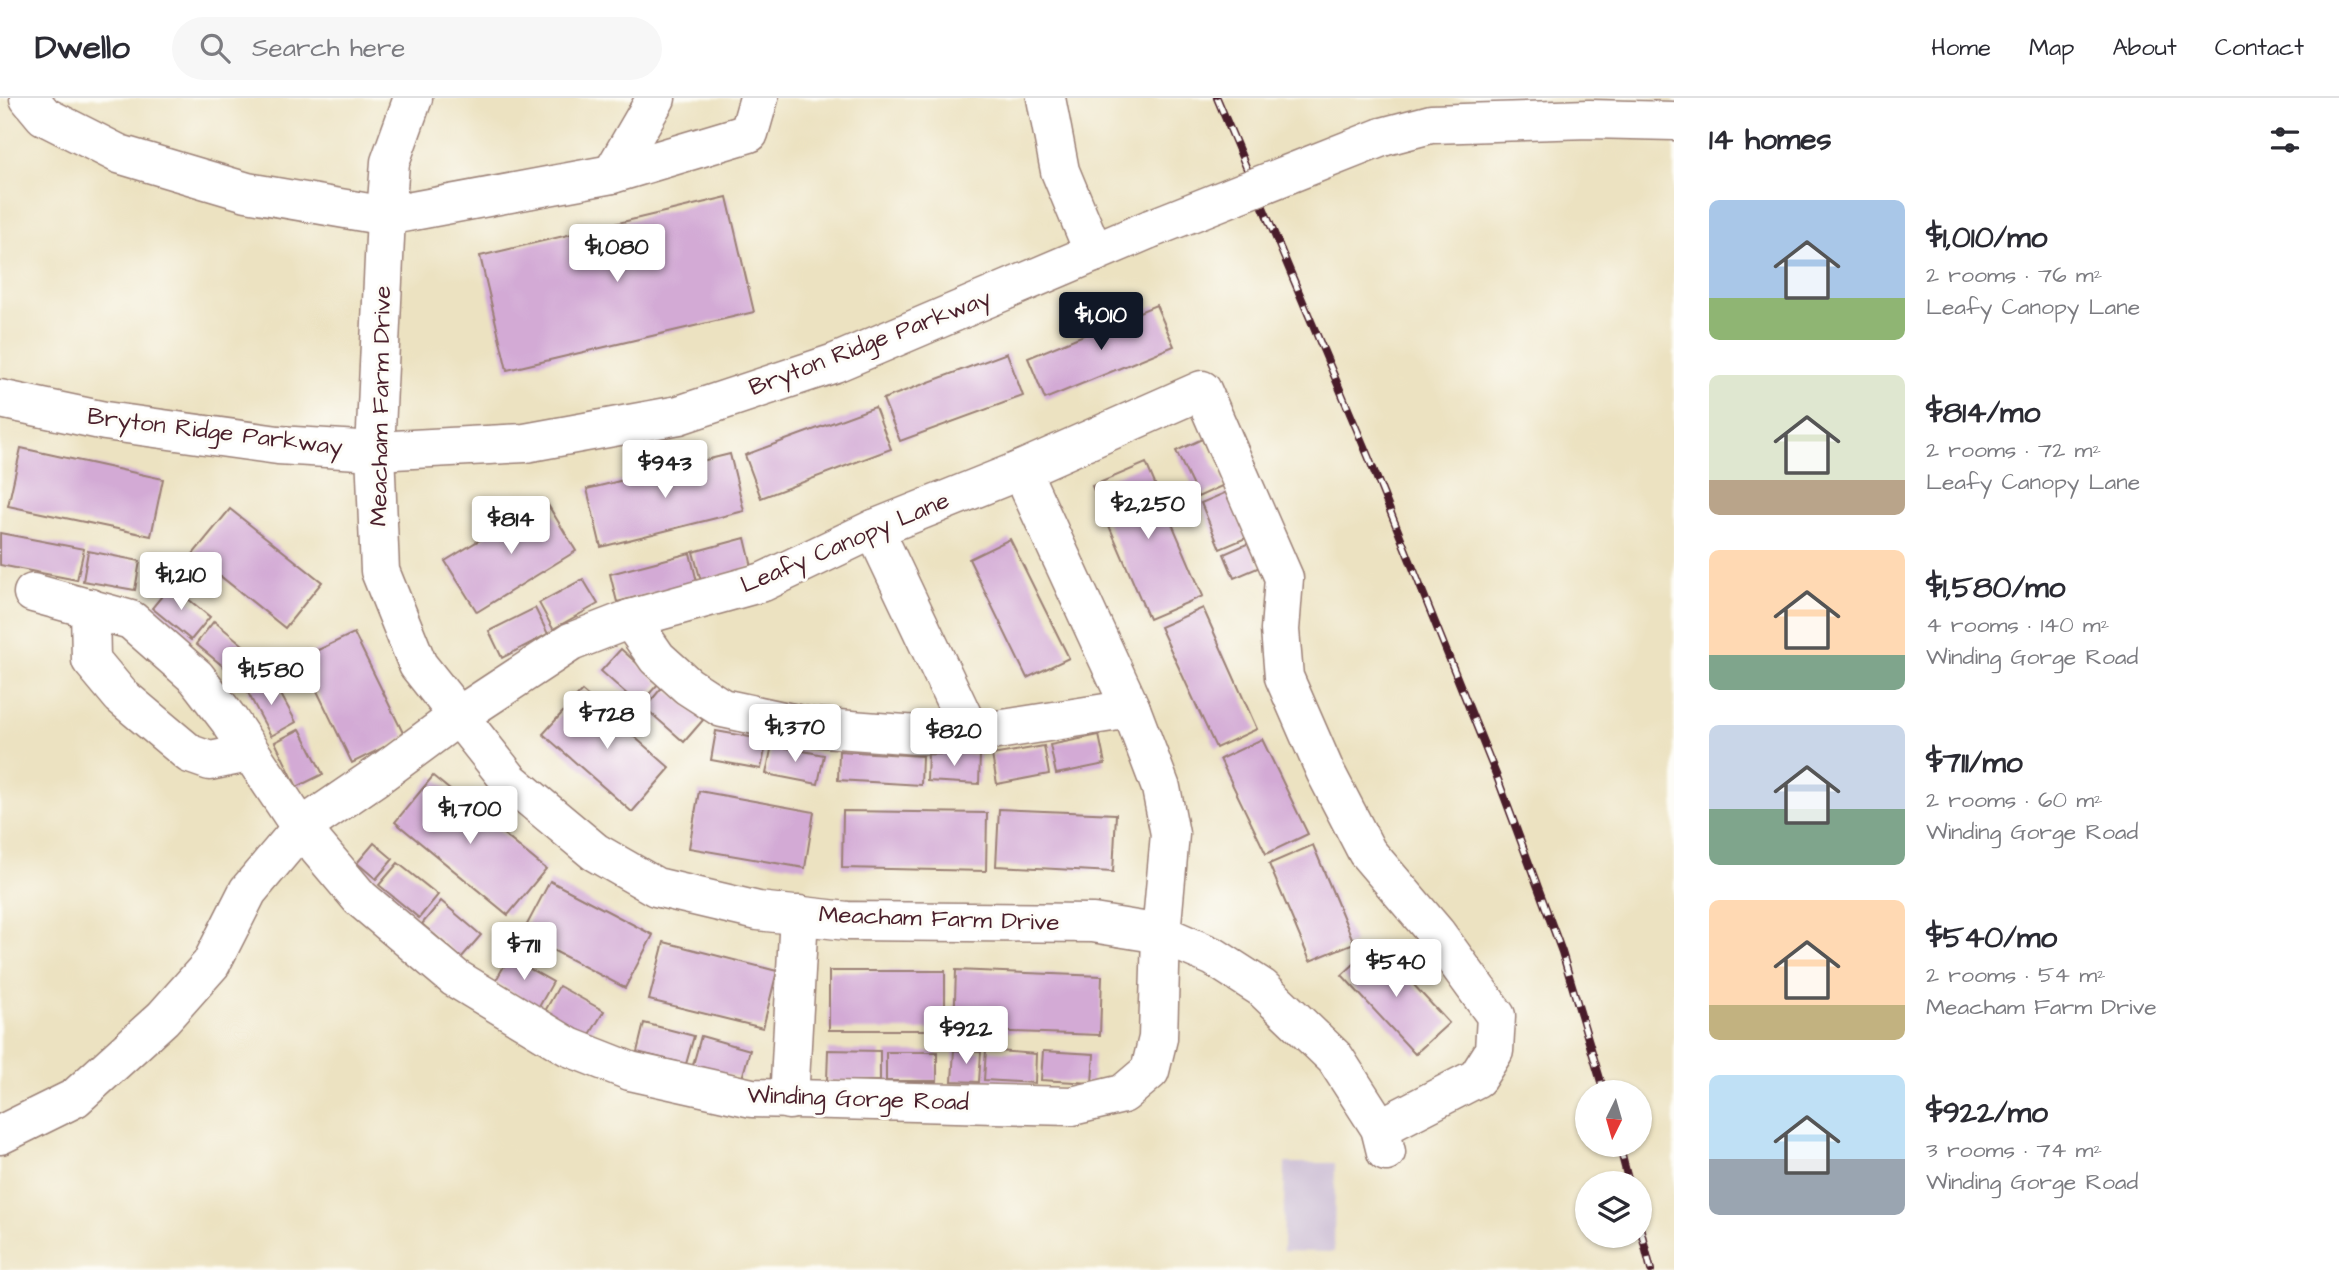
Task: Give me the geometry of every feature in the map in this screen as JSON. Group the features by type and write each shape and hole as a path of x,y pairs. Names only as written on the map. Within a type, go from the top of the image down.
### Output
{"street":[{"path":"29,98 44,116 119,154 247,192 386,216 612,174 749,133 759,98"},
{"name":"Meacham Farm Drive","path":"413,98 390,162 386,216 376,451 380,571 418,665 510,781 595,852 656,887 758,911 847,921 1093,923 1161,934 1214,957 1262,988 1335,1058 1383,1140 1477,1078 1494,1051 1496,1016 1436,933 1367,852 1325,771 1284,677 1280,630 1284,578 1202,390"},
{"path":"612,174 656,98"},
{"path":"1046,98 1060,171 1094,253"},
{"name":"Bryton Ridge Parkway","path":"0,399 105,421 278,445 376,451 525,443 679,415 835,363 1150,229 1382,137 1427,111 1674,121"},
{"name":"Leafy Canopy Lane","path":"0,1135 75,1098 163,1018 211,964 247,891 301,828 457,717 571,642 631,619 763,582 874,529 1021,470 1202,390"},
{"name":"Winding Gorge Road","path":"33,593 131,620 196,677 229,720 301,828 360,898 455,978 569,1047 630,1071 752,1098 1072,1106 1123,1094 1150,1071 1158,1038 1161,934 1170,834 1161,788 1131,709 1021,470"},
{"path":"874,529 971,734"},
{"path":"90,608 91,660 121,696 190,754 210,761 249,753"},
{"path":"631,619 657,658 688,686 722,708 811,727 918,735 971,734 1131,709"},
{"path":"789,1100 799,915"}],"shaded area":[{"path":"1285,1163 1335,1163 1334,1252 1283,1251"}],"building":[{"path":"727,197 754,312 507,370 480,256"},
{"path":"1156,305 1174,346 1045,399 1028,358"},
{"path":"1007,353 1023,396 900,441 883,399"},
{"path":"875,407 891,449 761,498 745,455"},
{"path":"1202,439 1224,485 1198,497 1176,451"},
{"path":"21,448 163,479 151,536 8,506"},
{"path":"730,454 744,511 601,547 587,489"},
{"path":"1146,463 1203,596 1149,619 1092,486"},
{"path":"1227,492 1246,538 1220,549 1201,503"},
{"path":"545,500 576,551 477,612 445,561"},
{"path":"230,509 322,582 285,628 193,554"},
{"path":"0,533 84,549 77,580 0,565"},
{"path":"745,538 752,567 701,581 693,552"},
{"path":"1010,539 1069,658 1027,678 969,559"},
{"path":"1249,543 1260,567 1234,578 1224,554"},
{"path":"88,551 140,561 135,590 83,581"},
{"path":"690,553 697,582 617,602 610,574"},
{"path":"583,579 598,604 553,629 539,603"},
{"path":"171,585 210,617 191,640 152,608"},
{"path":"535,608 548,634 502,658 489,631"},
{"path":"1203,608 1257,729 1216,748 1160,627"},
{"path":"214,621 254,654 235,676 196,644"},
{"path":"354,633 405,737 352,763 301,658"},
{"path":"621,649 659,683 639,705 601,671"},
{"path":"272,678 296,722 271,736 247,691"},
{"path":"663,686 703,720 684,742 645,708"},
{"path":"582,691 670,768 632,812 543,734"},
{"path":"300,729 323,774 297,787 275,742"},
{"path":"716,731 767,740 761,769 711,760"},
{"path":"1099,735 1105,764 1056,774 1050,745"},
{"path":"1262,739 1308,834 1266,854 1220,759"},
{"path":"772,745 824,755 818,784 766,774"},
{"path":"1044,746 1049,774 997,784 992,755"},
{"path":"839,751 922,756 921,785 838,780"},
{"path":"928,752 980,755 979,784 927,781"},
{"path":"433,776 546,869 508,915 395,822"},
{"path":"699,791 814,812 805,868 689,848"},
{"path":"999,809 1116,814 1113,872 996,866"},
{"path":"843,811 987,813 986,871 842,868"},
{"path":"374,843 393,859 376,879 357,863"},
{"path":"1313,845 1354,943 1310,961 1269,864"},
{"path":"398,863 438,895 419,918 379,885"},
{"path":"550,881 653,935 625,988 522,934"},
{"path":"441,901 481,935 461,958 422,924"},
{"path":"664,942 777,971 763,1028 649,1000"},
{"path":"1376,944 1449,1023 1415,1054 1342,975"},
{"path":"509,957 553,982 539,1007 495,982"},
{"path":"956,970 1102,976 1100,1035 954,1030"},
{"path":"829,971 945,971 945,1030 829,1030"},
{"path":"559,986 604,1011 589,1036 545,1011"},
{"path":"644,1023 694,1036 686,1064 637,1052"},
{"path":"701,1036 750,1050 742,1078 693,1065"},
{"path":"828,1050 880,1051 880,1081 827,1081"},
{"path":"954,1050 981,1052 979,1082 952,1081"},
{"path":"986,1050 1036,1054 1035,1083 984,1080"},
{"path":"1043,1051 1094,1054 1092,1083 1041,1080"},
{"path":"886,1052 937,1052 937,1081 886,1081"}],"railway":[{"path":"1217,98 1368,456 1497,777 1562,952 1600,1080"},
{"path":"1622,1157 1626,1171"},
{"path":"1645,1248 1651,1270"}]}
